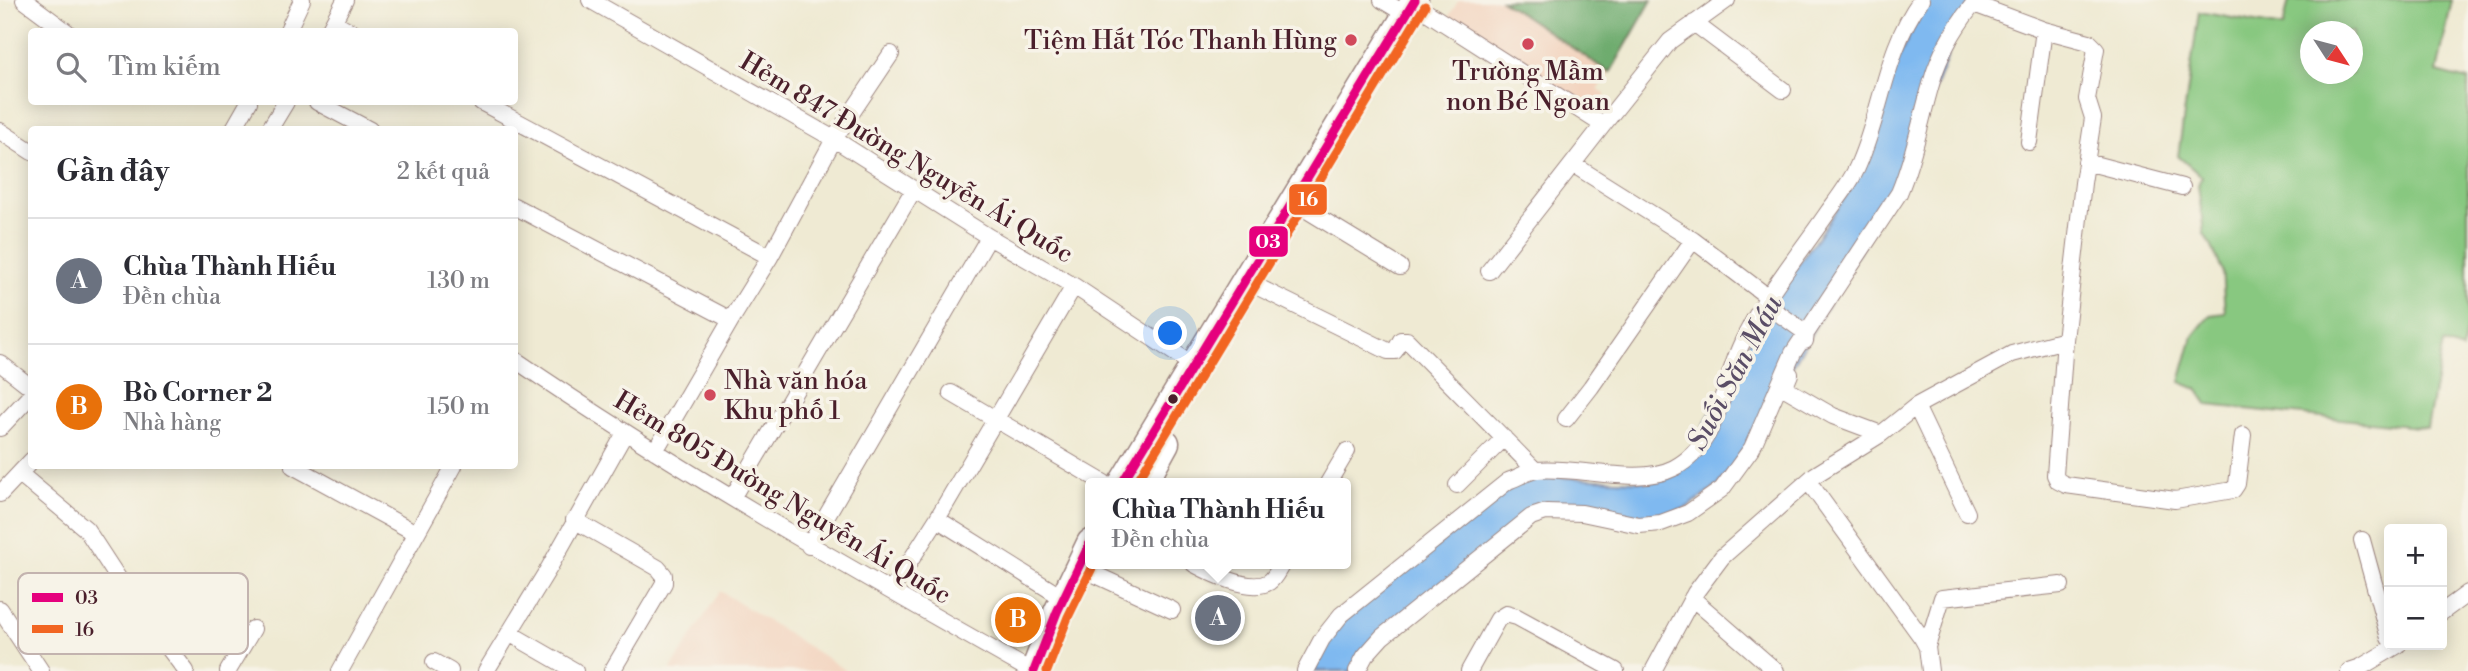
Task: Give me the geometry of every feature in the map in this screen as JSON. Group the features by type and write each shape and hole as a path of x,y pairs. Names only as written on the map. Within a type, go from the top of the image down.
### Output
{"main road":[{"path":"1147,478 1305,209 1418,9"},
{"path":"1125,478 1193,365 1418,9"},
{"path":"1033,671 1085,552"},
{"path":"1050,671 1097,569"}],"street":[{"path":"24,0 62,28"},
{"path":"289,28 302,0"},
{"path":"331,27 345,0"},
{"name":"Hẻm 847 Đường Nguyễn Ái Quốc","path":"590,0 834,139 989,237 1074,286 1193,365"},
{"path":"1382,0 1418,9 1603,125"},
{"path":"1489,271 1661,51 1727,0"},
{"path":"1305,671 1322,639 1341,615 1508,481 1535,470 1656,476 1676,467 1697,449 1713,423 1740,346 1765,300 1858,167 1891,60 1913,11 1921,0"},
{"path":"1357,671 1382,637 1531,517 1546,512 1581,513 1639,524 1661,523 1688,513 1722,489 1752,448 1793,353 1899,193 1909,170 1936,70 1945,47 1975,2 2044,30 2089,42 2095,50 2087,99 2093,118 2065,340 2054,475 2066,485 2175,500 2215,495 2234,489 2237,484 2243,435"},
{"path":"1694,23 1783,90"},
{"path":"2029,142 2044,30"},
{"path":"655,451 730,320 770,257 834,139 891,54"},
{"path":"235,126 247,105"},
{"path":"271,126 284,105"},
{"path":"323,105 362,126"},
{"path":"487,105 770,257"},
{"path":"0,131 28,149"},
{"path":"2086,162 2182,187"},
{"path":"1574,164 1692,240 1806,333"},
{"path":"732,498 914,189"},
{"path":"518,208 730,320"},
{"path":"1305,209 1400,267"},
{"path":"810,546 989,237"},
{"path":"1566,419 1692,240"},
{"path":"891,591 937,519 1074,286"},
{"path":"1258,287 1388,351 1395,351 1401,340 1407,340 1535,470"},
{"path":"1806,333 1802,349 1786,384 1788,390 1833,416 1881,434"},
{"path":"1653,671 1692,598 1722,557 1808,481 1881,434 1916,406 2012,354 2065,340"},
{"name":"Hẻm 805 Đường Nguyễn Ái Quốc","path":"518,362 625,433 810,546 1033,671"},
{"path":"0,363 28,385"},
{"path":"951,393 1095,478"},
{"path":"0,428 28,398"},
{"path":"1916,406 1967,513"},
{"path":"486,671 625,433"},
{"path":"1457,485 1504,438"},
{"path":"1331,478 1347,452"},
{"path":"0,495 28,465"},
{"path":"299,469 416,533"},
{"path":"340,671 452,469"},
{"path":"20,474 86,529 115,573"},
{"path":"1808,481 1927,647"},
{"path":"937,519 1063,598"},
{"path":"574,520 658,568 664,575 664,583 611,671"},
{"path":"2362,540 2384,614"},
{"path":"1097,569 1172,610"},
{"path":"1203,569 1232,582 1264,584 1272,580 1279,569"},
{"path":"1930,671 1927,647 1942,598 2061,585"},
{"path":"2447,608 2468,593"},
{"path":"1692,598 1776,671"},
{"path":"0,609 18,636"},
{"path":"1469,671 1498,619 1506,614 1517,617 1616,671"},
{"path":"248,637 253,629"},
{"path":"509,633 575,671"},
{"path":"2349,671 2361,667 2385,650"},
{"path":"30,654 41,671"},
{"path":"173,654 186,671"},
{"path":"228,671 238,654"},
{"path":"434,662 450,671"}],"shaded area":[{"name":"Trường Mầm non Bé Ngoan","path":"1459,0 1501,0 1610,73 1598,89 1605,94 1605,103 1589,110 1449,16"},
{"path":"720,591 763,618 847,671 670,671"}],"green space":[{"path":"1501,0 1652,0 1610,73"},
{"path":"2289,0 2452,0 2437,72 2468,80 2468,322 2462,350 2443,343 2427,428 2208,405 2197,389 2180,382 2193,336 2210,315 2225,313 2222,270 2204,234 2198,185 2202,177 2178,156 2199,12 2283,27"}],"water":[{"name":"Suối Săn Máu","path":"1927,0 1970,0 1894,191 1748,443 1718,486 1686,508 1660,518 1640,519 1546,506 1351,671 1311,671 1326,643 1345,619 1510,487 1537,476 1657,482 1679,472 1766,311 1850,190 1896,63"}],"transit line":[{"name":"03","path":"1125,478 1415,0"},
{"name":"16","path":"1139,478 1425,6"},
{"name":"03","path":"1034,671 1057,612 1085,553"},
{"name":"16","path":"1047,671 1068,617 1092,569"}],"place":[{"name":"Tiệm Hắt Tóc Thanh Hùng","path":"1351,40"},
{"name":"Trường Mầm non Bé Ngoan","path":"1528,44"},
{"name":"Nhà văn hóa Khu phố 1","path":"710,395"},
{"name":"Chùa Thành Hiếu","path":"1218,618"},
{"name":"Bò Corner 2","path":"1018,620"}]}
